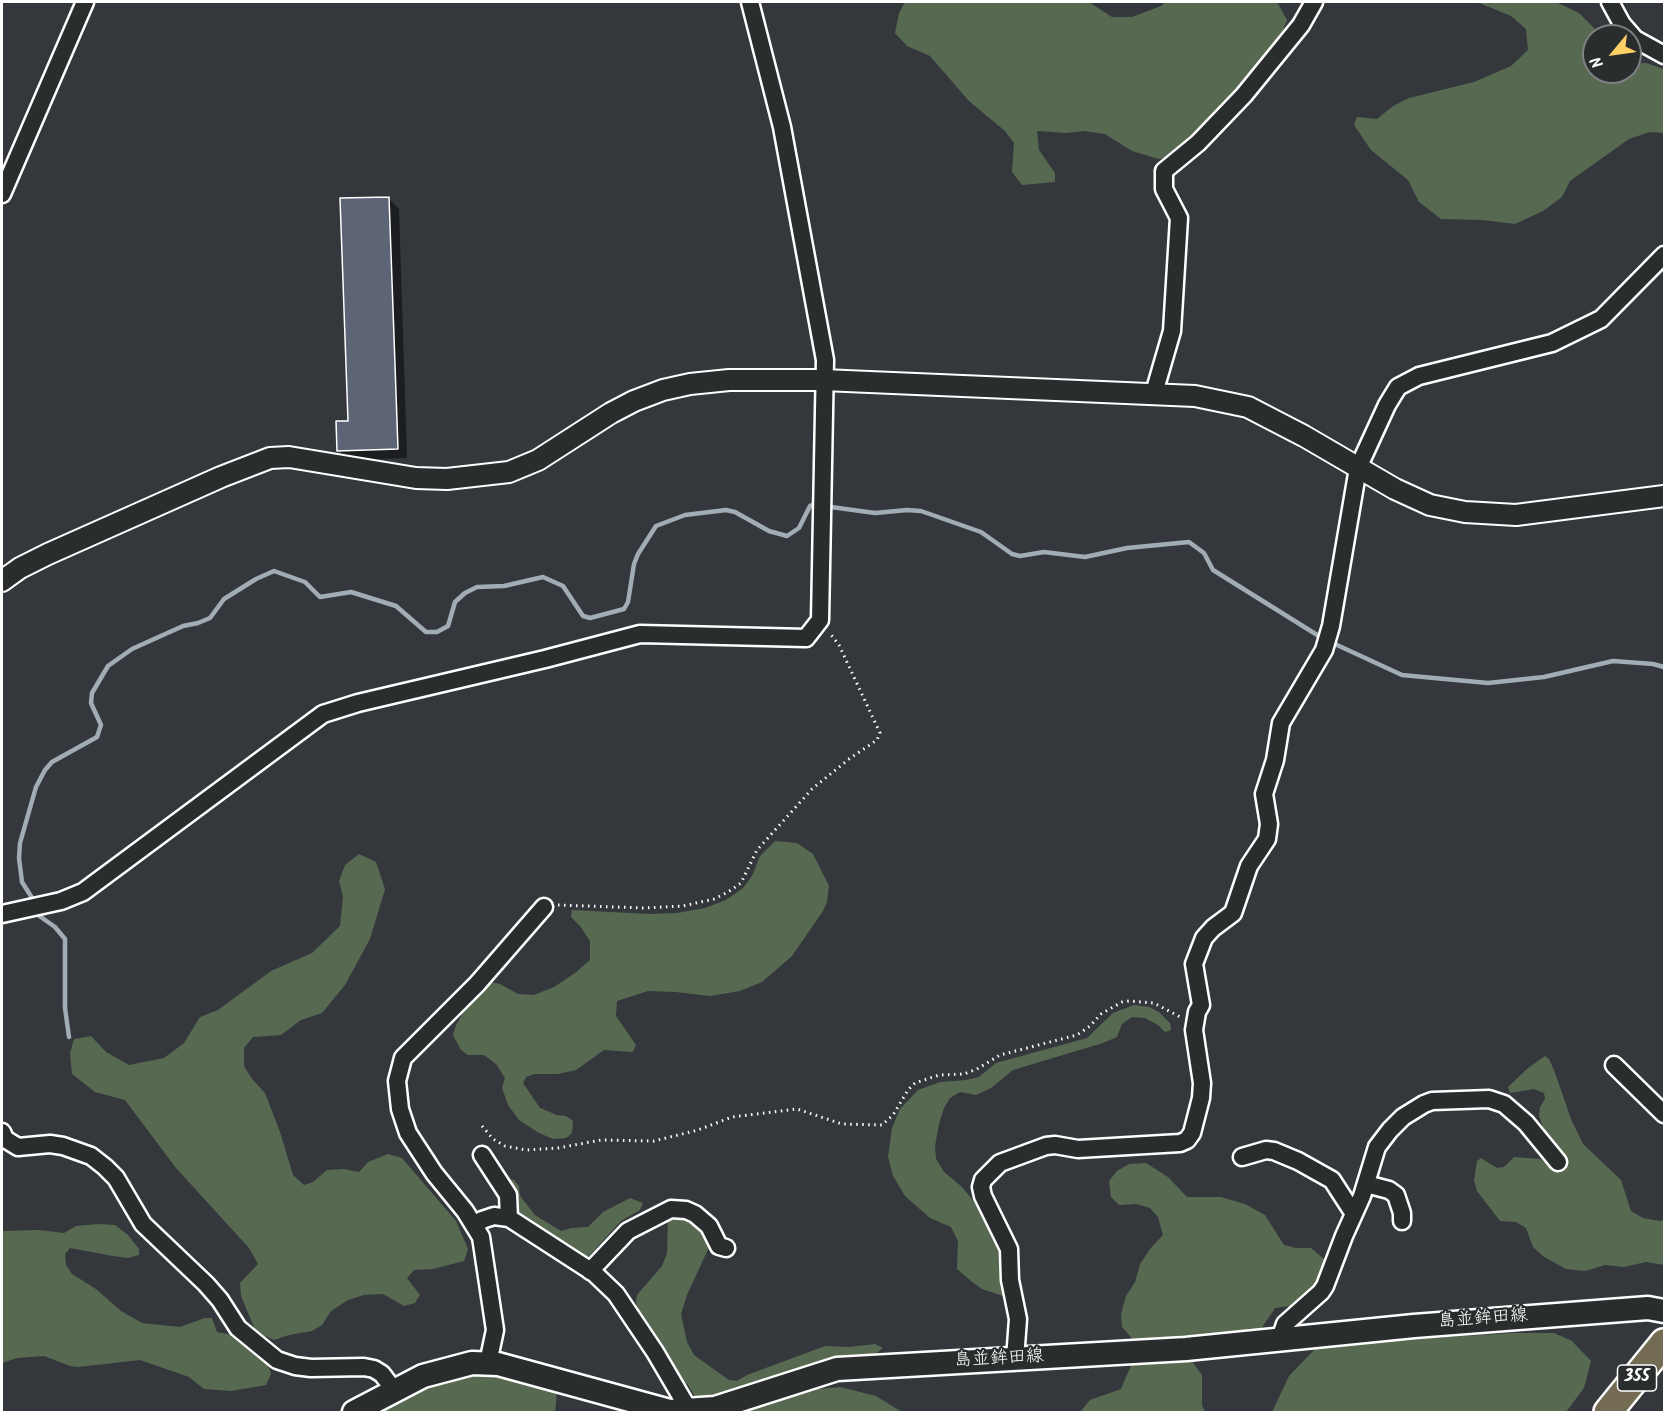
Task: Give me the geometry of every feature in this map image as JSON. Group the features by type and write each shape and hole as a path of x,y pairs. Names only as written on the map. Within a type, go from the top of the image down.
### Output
{"highway":[{"name":"355","path":"1608,1413 1665,1343"}],"main road":[{"name":"島並鉾田線","path":"354,1413 423,1376 446,1369 488,1363 670,1411 715,1408 837,1369 1186,1349 1561,1314 1648,1308 1665,1311"}],"street":[{"path":"2,194 85,2"},
{"path":"2,914 61,901 83,892 323,714 358,703 640,634 806,638 820,620 825,360 782,127 750,2"},
{"path":"1154,393 1172,331 1179,218 1164,189 1164,171 1198,143 1244,95 1301,25 1314,2"},
{"path":"1611,2 1622,24 1635,39 1665,55"},
{"path":"1015,1359 1018,1319 1010,1280 1008,1249 983,1196 981,1187 983,1180 986,1174 1000,1163 1046,1146 1055,1145 1078,1149 1180,1143 1187,1140 1192,1133 1202,1090 1194,1030 1201,1005 1201,996 1194,964 1209,933 1233,913 1249,866 1267,839 1269,824 1264,795 1275,760 1281,723 1324,650 1331,627 1358,468 1387,405 1398,387 1419,376 1551,344 1581,330 1601,319 1665,255"},
{"path":"2,581 20,568 48,554 221,477 270,459 289,457 416,478 447,479 509,472 538,460 611,413 634,401 663,390 690,384 729,380 823,380 1195,396 1248,408 1304,436 1395,489 1430,505 1465,512 1516,515 1665,496"},
{"path":"488,1363 495,1330 481,1237 408,1133 400,1109 398,1070 403,1058 413,1046 477,984 544,907"},
{"path":"1614,1065 1665,1114"},
{"path":"1280,1339 1285,1324 1325,1286 1366,1184 1377,1147 1403,1117 1432,1101 1489,1099 1504,1104 1526,1123 1558,1162"},
{"path":"2,1132 5,1139 18,1147"},
{"path":"2,1154 18,1147 50,1144 91,1156 116,1178 143,1224 206,1284 220,1300 238,1328 277,1360 311,1368 364,1366 382,1374 394,1390"},
{"path":"1242,1157 1266,1150 1298,1161 1332,1180 1354,1214"},
{"path":"482,1155 508,1195 508,1218"},
{"path":"1366,1184 1389,1190 1396,1195 1402,1221"},
{"path":"590,1271 628,1232 671,1209 686,1210 695,1214 709,1226 719,1246 726,1248"},
{"path":"474,1226 494,1216 508,1218 590,1271 616,1294 689,1410"}],"path":[{"path":"544,907 559,904 644,909 683,906 714,898 741,883 757,850 812,789 849,759 877,741 880,733 838,645 820,620"},
{"path":"482,1126 493,1139 504,1146 526,1150 558,1148 601,1140 654,1141 698,1130 732,1117 797,1108 842,1124 882,1125 893,1115 908,1090 915,1083 939,1075 964,1074 1000,1055 1077,1035 1107,1010 1122,1002 1154,1003 1181,1018 1196,1017"}],"green space":[{"path":"905,2 1089,2 1112,17 1132,17 1166,2 1277,2 1287,20 1276,47 1225,121 1218,138 1198,153 1159,159 1132,151 1105,134 1084,131 1067,133 1037,131 1039,150 1055,173 1055,182 1022,185 1012,172 1014,143 1005,131 969,101 930,56 907,46 895,33 899,13"},
{"path":"1477,2 1556,2 1579,13 1590,24 1582,24 1582,84 1642,84 1642,63 1664,69 1664,133 1650,132 1629,139 1570,181 1562,197 1543,211 1515,224 1441,219 1419,202 1408,180 1371,150 1354,125 1357,117 1377,119 1393,106 1409,98 1474,82 1511,66 1528,50 1526,29 1511,16"},
{"path":"775,841 797,843 813,854 829,886 823,911 792,956 762,982 740,991 710,996 648,991 617,1001 616,1016 636,1045 633,1052 604,1050 576,1070 558,1074 534,1074 526,1077 523,1083 540,1108 566,1116 573,1121 572,1133 566,1138 553,1139 519,1120 508,1105 502,1088 505,1078 496,1064 484,1055 468,1055 461,1050 453,1035 470,1001 481,987 490,982 500,984 518,994 534,995 554,987 590,960 590,941 571,917 572,910 649,914 677,913 705,908 726,900 743,888 752,876 760,856"},
{"path":"359,854 376,862 385,889 370,939 345,985 322,1013 301,1020 281,1035 253,1037 244,1048 244,1066 265,1093 293,1175 304,1185 313,1182 327,1170 344,1169 359,1172 368,1162 388,1154 402,1158 456,1221 468,1249 464,1261 433,1269 414,1270 407,1278 420,1295 415,1303 404,1306 383,1294 364,1295 348,1300 331,1311 322,1325 312,1331 274,1340 256,1332 241,1296 240,1283 258,1264 249,1248 176,1168 125,1100 95,1092 72,1074 70,1053 74,1039 91,1036 106,1052 129,1065 164,1058 184,1043 200,1017 218,1010 271,971 312,953 340,926 343,897 339,881 345,865"},
{"path":"1134,1005 1149,1007 1159,1012 1170,1023 1171,1030 1165,1032 1145,1018 1132,1017 1122,1024 1117,1037 1013,1070 991,1088 976,1095 960,1092 950,1098 944,1108 935,1146 936,1159 944,1172 961,1186 983,1212 1001,1238 1008,1293 1003,1296 982,1289 957,1269 958,1241 951,1227 930,1218 905,1196 893,1176 888,1157 892,1128 900,1109 918,1090 940,1082 979,1077 996,1063 1087,1038 1113,1013"},
{"path":"1545,1056 1554,1070 1571,1119 1583,1144 1621,1180 1631,1211 1643,1218 1664,1220 1664,1265 1646,1262 1624,1267 1605,1265 1585,1271 1566,1269 1544,1257 1533,1247 1526,1228 1516,1222 1500,1221 1477,1191 1474,1180 1477,1161 1481,1158 1497,1168 1504,1167 1514,1157 1540,1159 1558,1172 1564,1166 1539,1116 1540,1107 1545,1099 1544,1093 1534,1089 1510,1093 1508,1087"},
{"path":"1146,1163 1168,1177 1187,1197 1221,1197 1245,1204 1265,1215 1284,1245 1311,1248 1325,1260 1329,1271 1304,1304 1275,1308 1261,1329 1227,1336 1136,1343 1122,1327 1121,1314 1140,1264 1163,1235 1158,1217 1150,1208 1136,1204 1119,1205 1111,1197 1109,1181 1117,1171 1129,1164"},
{"path":"506,1179 514,1180 519,1186 520,1196 535,1215 561,1231 588,1227 603,1212 630,1198 643,1203 640,1210 621,1221 588,1257 580,1259 520,1217 513,1205"},
{"path":"678,1213 706,1230 710,1245 687,1295 681,1314 687,1342 694,1355 729,1380 737,1381 747,1375 825,1346 849,1347 875,1344 883,1348 874,1355 721,1400 697,1400 688,1385 675,1373 641,1319 636,1302 637,1295 662,1266 667,1253 668,1217"},
{"path":"115,1225 128,1235 139,1249 139,1255 128,1258 70,1248 65,1254 66,1265 72,1274 96,1289 121,1311 142,1323 180,1327 205,1318 212,1318 217,1332 237,1336 266,1359 271,1374 266,1385 231,1391 204,1389 189,1377 140,1360 78,1367 44,1356 17,1358 2,1363 2,1231 39,1230 64,1233 76,1226"},
{"path":"1514,1333 1554,1333 1572,1341 1591,1361 1584,1388 1566,1412 1272,1412 1289,1376 1315,1349 1363,1342"},
{"path":"1189,1357 1202,1375 1202,1405 1205,1412 1080,1412 1090,1400 1121,1389 1132,1363"},
{"path":"476,1374 514,1377 557,1391 555,1412 375,1412 428,1385"},
{"path":"840,1387 876,1396 902,1412 745,1412 785,1392"}],"building":[{"path":"389,197 398,449 337,451 336,421 348,421 340,198"}],"waterway":[{"path":"34,901 22,882 19,858 20,843 36,787 52,762 97,737 101,725 91,703 92,693 108,666 132,649 183,626 210,618 224,599 256,579 274,571 305,582 320,597 351,592 396,606 426,632 437,632 448,626 455,602 465,593 477,587 504,586 543,577 563,586 583,616 590,618 624,609 628,602 634,564 656,526 685,515 726,510 735,512 769,531 787,536 799,528 810,506 814,504"},
{"path":"831,507 875,513 921,511 981,532 1012,554 1020,556 1044,552 1085,557 1127,548 1189,542 1204,553 1213,570 1322,638"},
{"path":"1337,645 1402,675 1488,683 1544,677 1613,661 1664,667"},
{"path":"38,915 55,927 65,939 65,1008 69,1037"}]}
